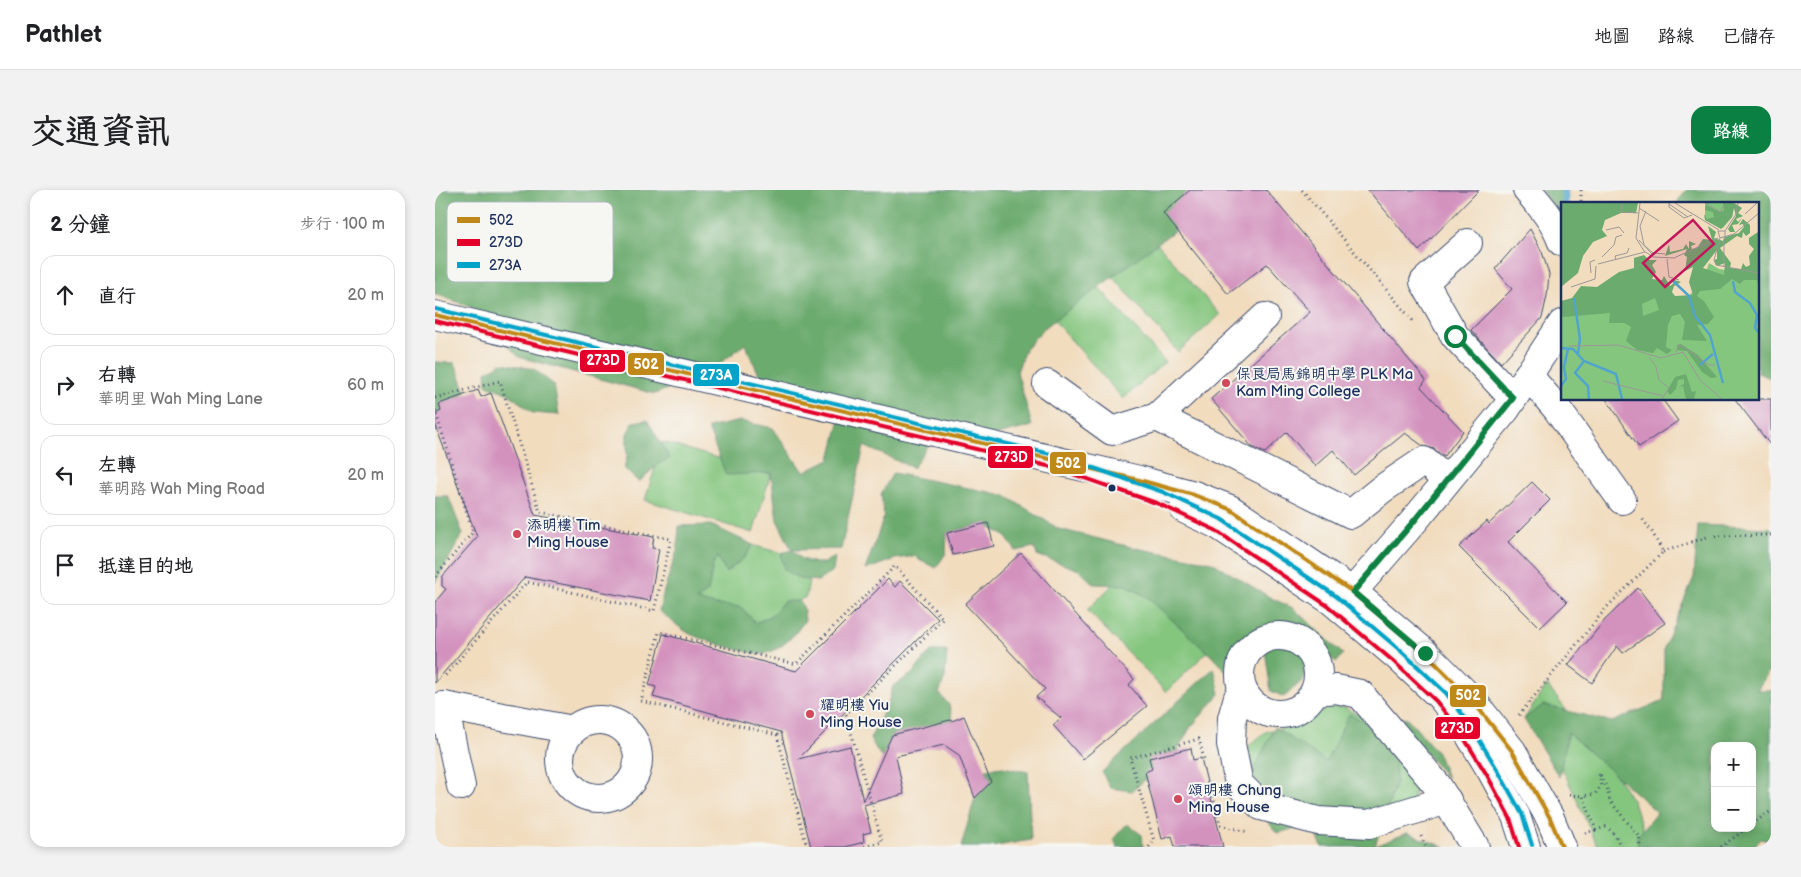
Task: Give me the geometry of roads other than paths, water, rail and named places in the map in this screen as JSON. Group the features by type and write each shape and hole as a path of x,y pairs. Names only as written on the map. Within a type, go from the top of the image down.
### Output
{"street":[{"path":"1527,190 1541,207 1561,239"},
{"path":"1468,243 1423,282 1455,336 1513,398"},
{"path":"435,315 1059,462 1161,498 1218,525 1346,600 1425,653 1472,700 1512,751 1550,818 1573,840"},
{"path":"1047,384 1112,431 1157,417 1265,317"},
{"path":"1346,600 1513,398 1561,326"},
{"path":"1528,375 1557,409 1629,506"},
{"path":"1157,417 1351,514 1382,489 1424,461 1447,480"},
{"path":"1346,600 1397,656 1441,697 1465,726 1515,816 1526,847"},
{"path":"1269,636 1293,638 1304,645 1312,654 1317,666 1318,679 1315,691 1308,702 1297,710 1284,714 1271,714 1258,709 1248,700 1243,692 1239,675 1241,662 1248,650 1257,642 1269,636"},
{"path":"1315,691 1336,689 1360,694 1437,785 1475,847"},
{"path":"1243,692 1238,697 1232,718 1231,744 1239,784 1261,806 1318,821 1369,824 1447,800"},
{"path":"461,786 440,698 573,730"}],"waterway":[{"path":"1564,190 1565,202"}],"place":[{"name":"保良局馬錦明中學 PLK Ma Kam Ming College","path":"1226,383"},
{"name":"添明樓 Tim Ming House","path":"517,534"},
{"name":"耀明樓 Yiu Ming House","path":"810,714"},
{"name":"頌明樓 Chung Ming House","path":"1178,799"}]}
